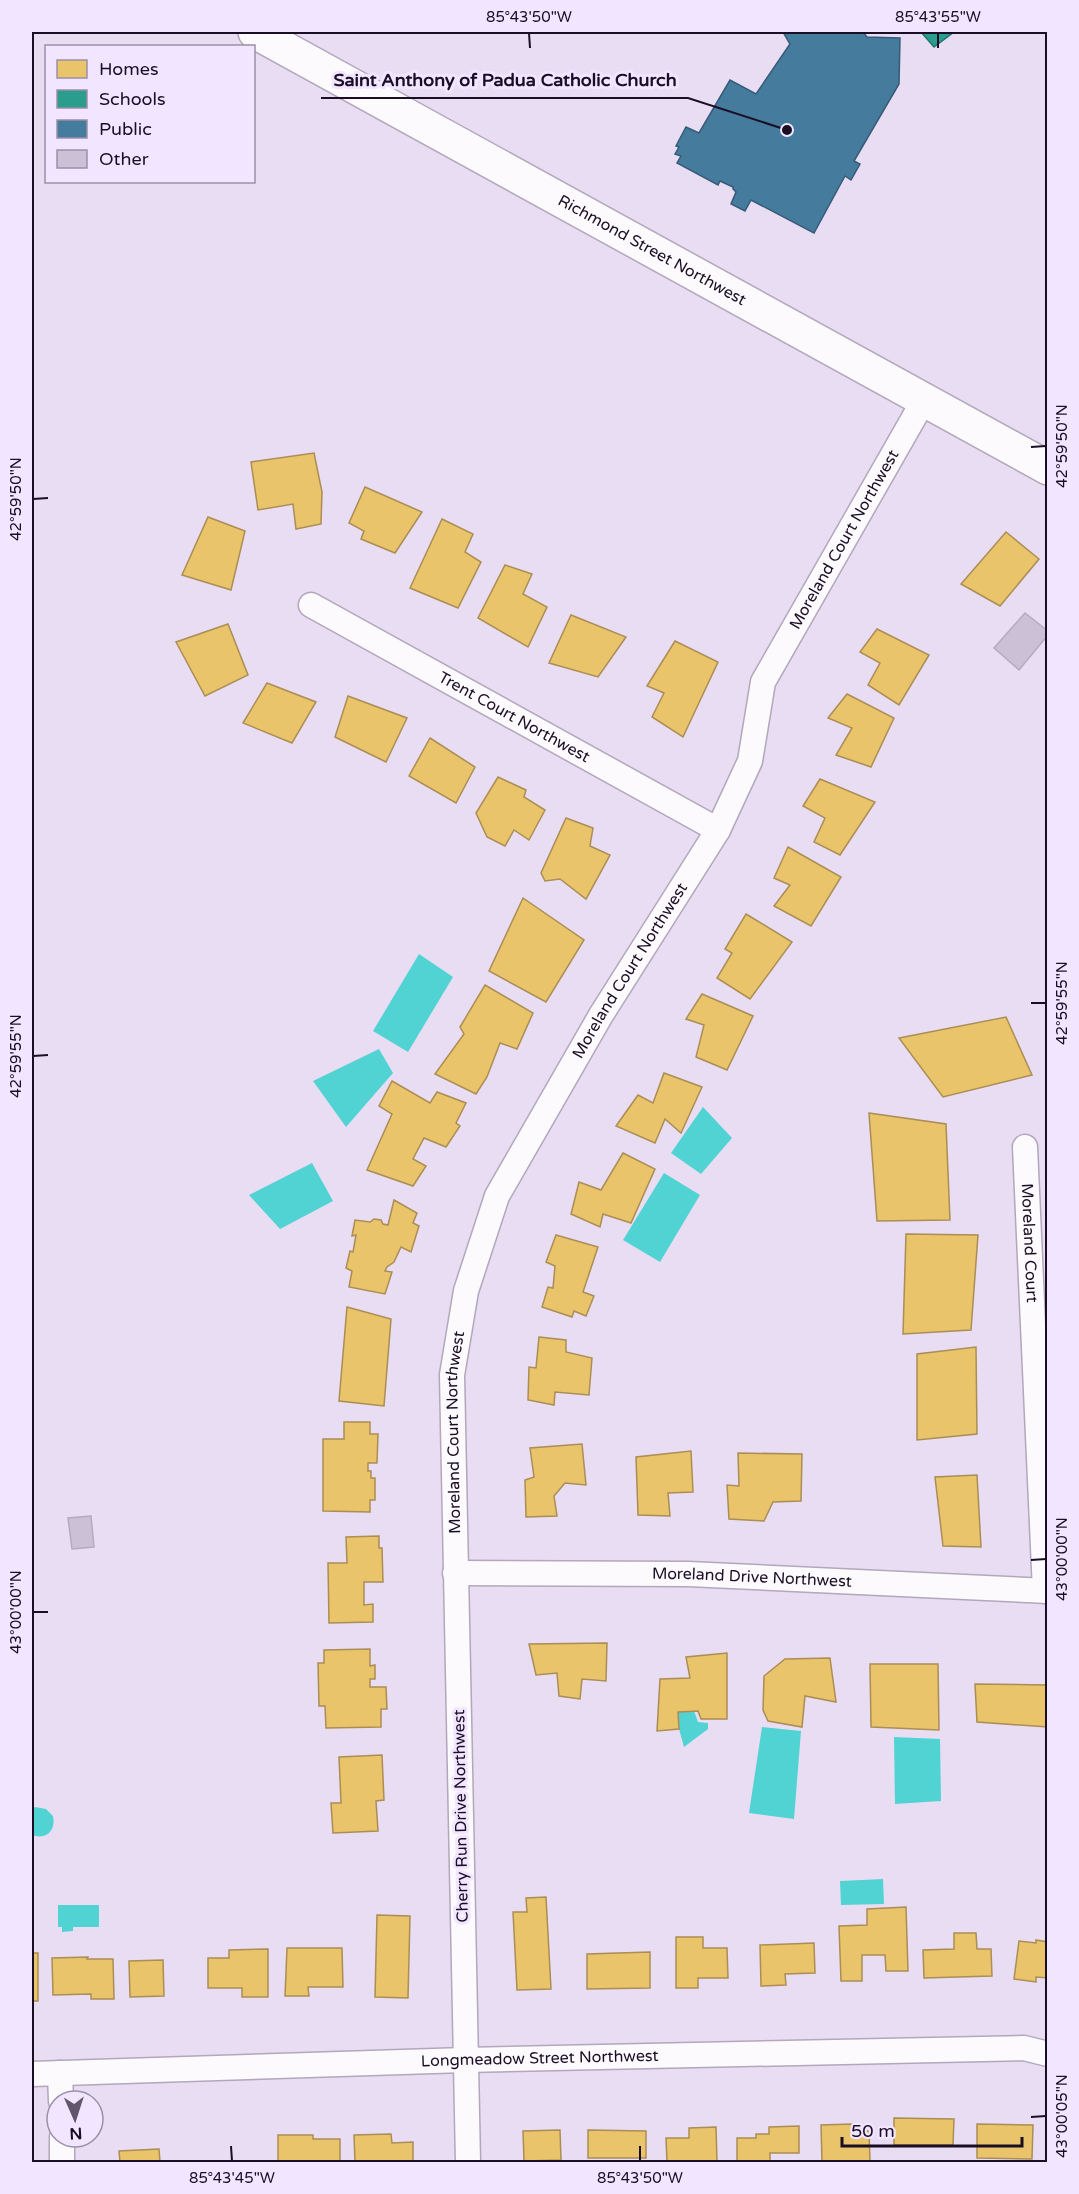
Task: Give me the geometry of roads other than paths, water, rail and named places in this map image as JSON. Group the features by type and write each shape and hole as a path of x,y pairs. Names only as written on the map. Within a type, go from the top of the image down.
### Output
{"street":[{"name":"Richmond Street Northwest","path":"255,32 1047,468"},
{"name":"Moreland Court Northwest","path":"455,1573 452,1375 466,1291 497,1196 601,1015 718,830 750,761 764,682 924,400"},
{"name":"Trent Court Northwest","path":"311,605 718,830"},
{"name":"Moreland Court","path":"1025,1147 1046,1591"},
{"name":"Moreland Drive Northwest","path":"455,1573 688,1574 1046,1591"},
{"name":"Cherry Run Drive Northwest","path":"455,1573 468,2163"},
{"name":"Longmeadow Street Northwest","path":"32,2074 465,2060 1024,2048 1047,2054"},
{"path":"60,2073 61,2089"}],"place":[{"name":"Saint Anthony of Padua Catholic Church","path":"787,130"}]}
